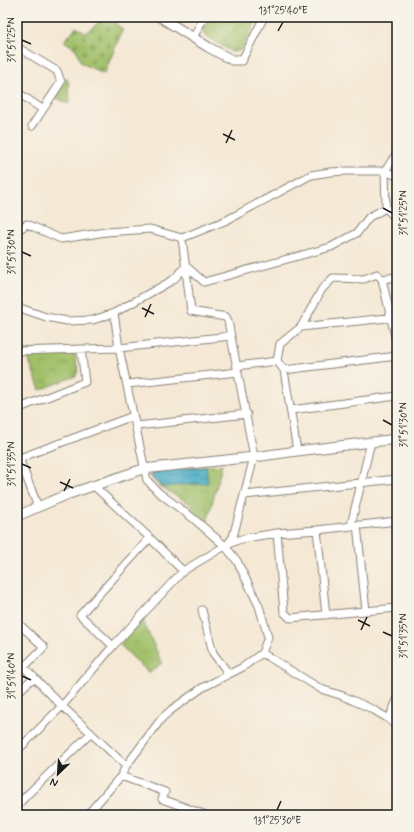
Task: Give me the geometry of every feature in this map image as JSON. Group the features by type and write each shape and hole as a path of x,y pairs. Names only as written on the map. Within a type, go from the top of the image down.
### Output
{"street":[{"path":"160,17 232,60 242,60 264,17"},
{"path":"193,38 204,17"},
{"path":"17,47 57,71 61,82 32,126"},
{"path":"17,92 42,109"},
{"path":"397,153 385,171 386,208 397,220"},
{"path":"17,231 27,224 61,239 106,232 150,229 182,238 227,220 311,175 336,172 385,171 397,176"},
{"path":"186,266 204,282 331,247 357,233 369,217 386,208"},
{"path":"182,238 191,311 226,317 254,457 233,537 225,546"},
{"path":"17,306 46,317 67,321 93,320 114,313 173,280 186,266"},
{"path":"297,450 284,370 277,361 280,344 301,327 322,289 332,279 364,278 377,274 382,279 394,317 397,344"},
{"path":"382,279 397,277"},
{"path":"87,815 121,776 126,766 162,718 202,688 243,667 262,653 268,637 259,606 236,561 225,546 194,519 158,492 147,480 143,469 128,384 119,348 114,313"},
{"path":"301,327 394,317"},
{"path":"17,351 119,348 231,336"},
{"path":"17,409 85,382 82,349"},
{"path":"284,370 397,356"},
{"path":"128,384 237,369 277,361"},
{"path":"291,410 397,396"},
{"path":"136,426 246,414"},
{"path":"38,507 18,456 133,416"},
{"path":"17,516 143,469 397,439"},
{"path":"366,612 354,525 360,483 371,442"},
{"path":"245,495 397,479"},
{"path":"94,486 183,571"},
{"path":"17,751 62,706 112,646 183,571 238,540 277,533 397,521"},
{"path":"317,530 326,615"},
{"path":"277,533 284,612 290,618 397,608"},
{"path":"112,646 80,615 150,538"},
{"path":"202,610 213,653 229,674"},
{"path":"17,628 20,625 44,647 24,667 62,706 126,766"},
{"path":"262,653 321,689 343,696 372,709 389,719 397,727"},
{"path":"17,694 34,677"},
{"path":"389,719 397,700"},
{"path":"17,806 91,733"},
{"path":"121,776 165,792 162,799 206,815"}],"green space":[{"path":"105,17 113,17 117,25 123,29 104,74 81,63 76,49 64,41 76,27 86,33"},
{"path":"209,17 249,17 256,21 242,49 232,52 204,35 203,28"},
{"path":"67,78 70,97 68,104 55,97"},
{"path":"25,350 74,352 78,370 76,376 40,390"},
{"path":"222,465 207,523 198,515 189,503 159,486 152,479 149,471"},
{"path":"142,619 162,663 149,673 120,645"}],"water":[{"path":"206,467 208,483 163,487 153,479 150,472"}]}
